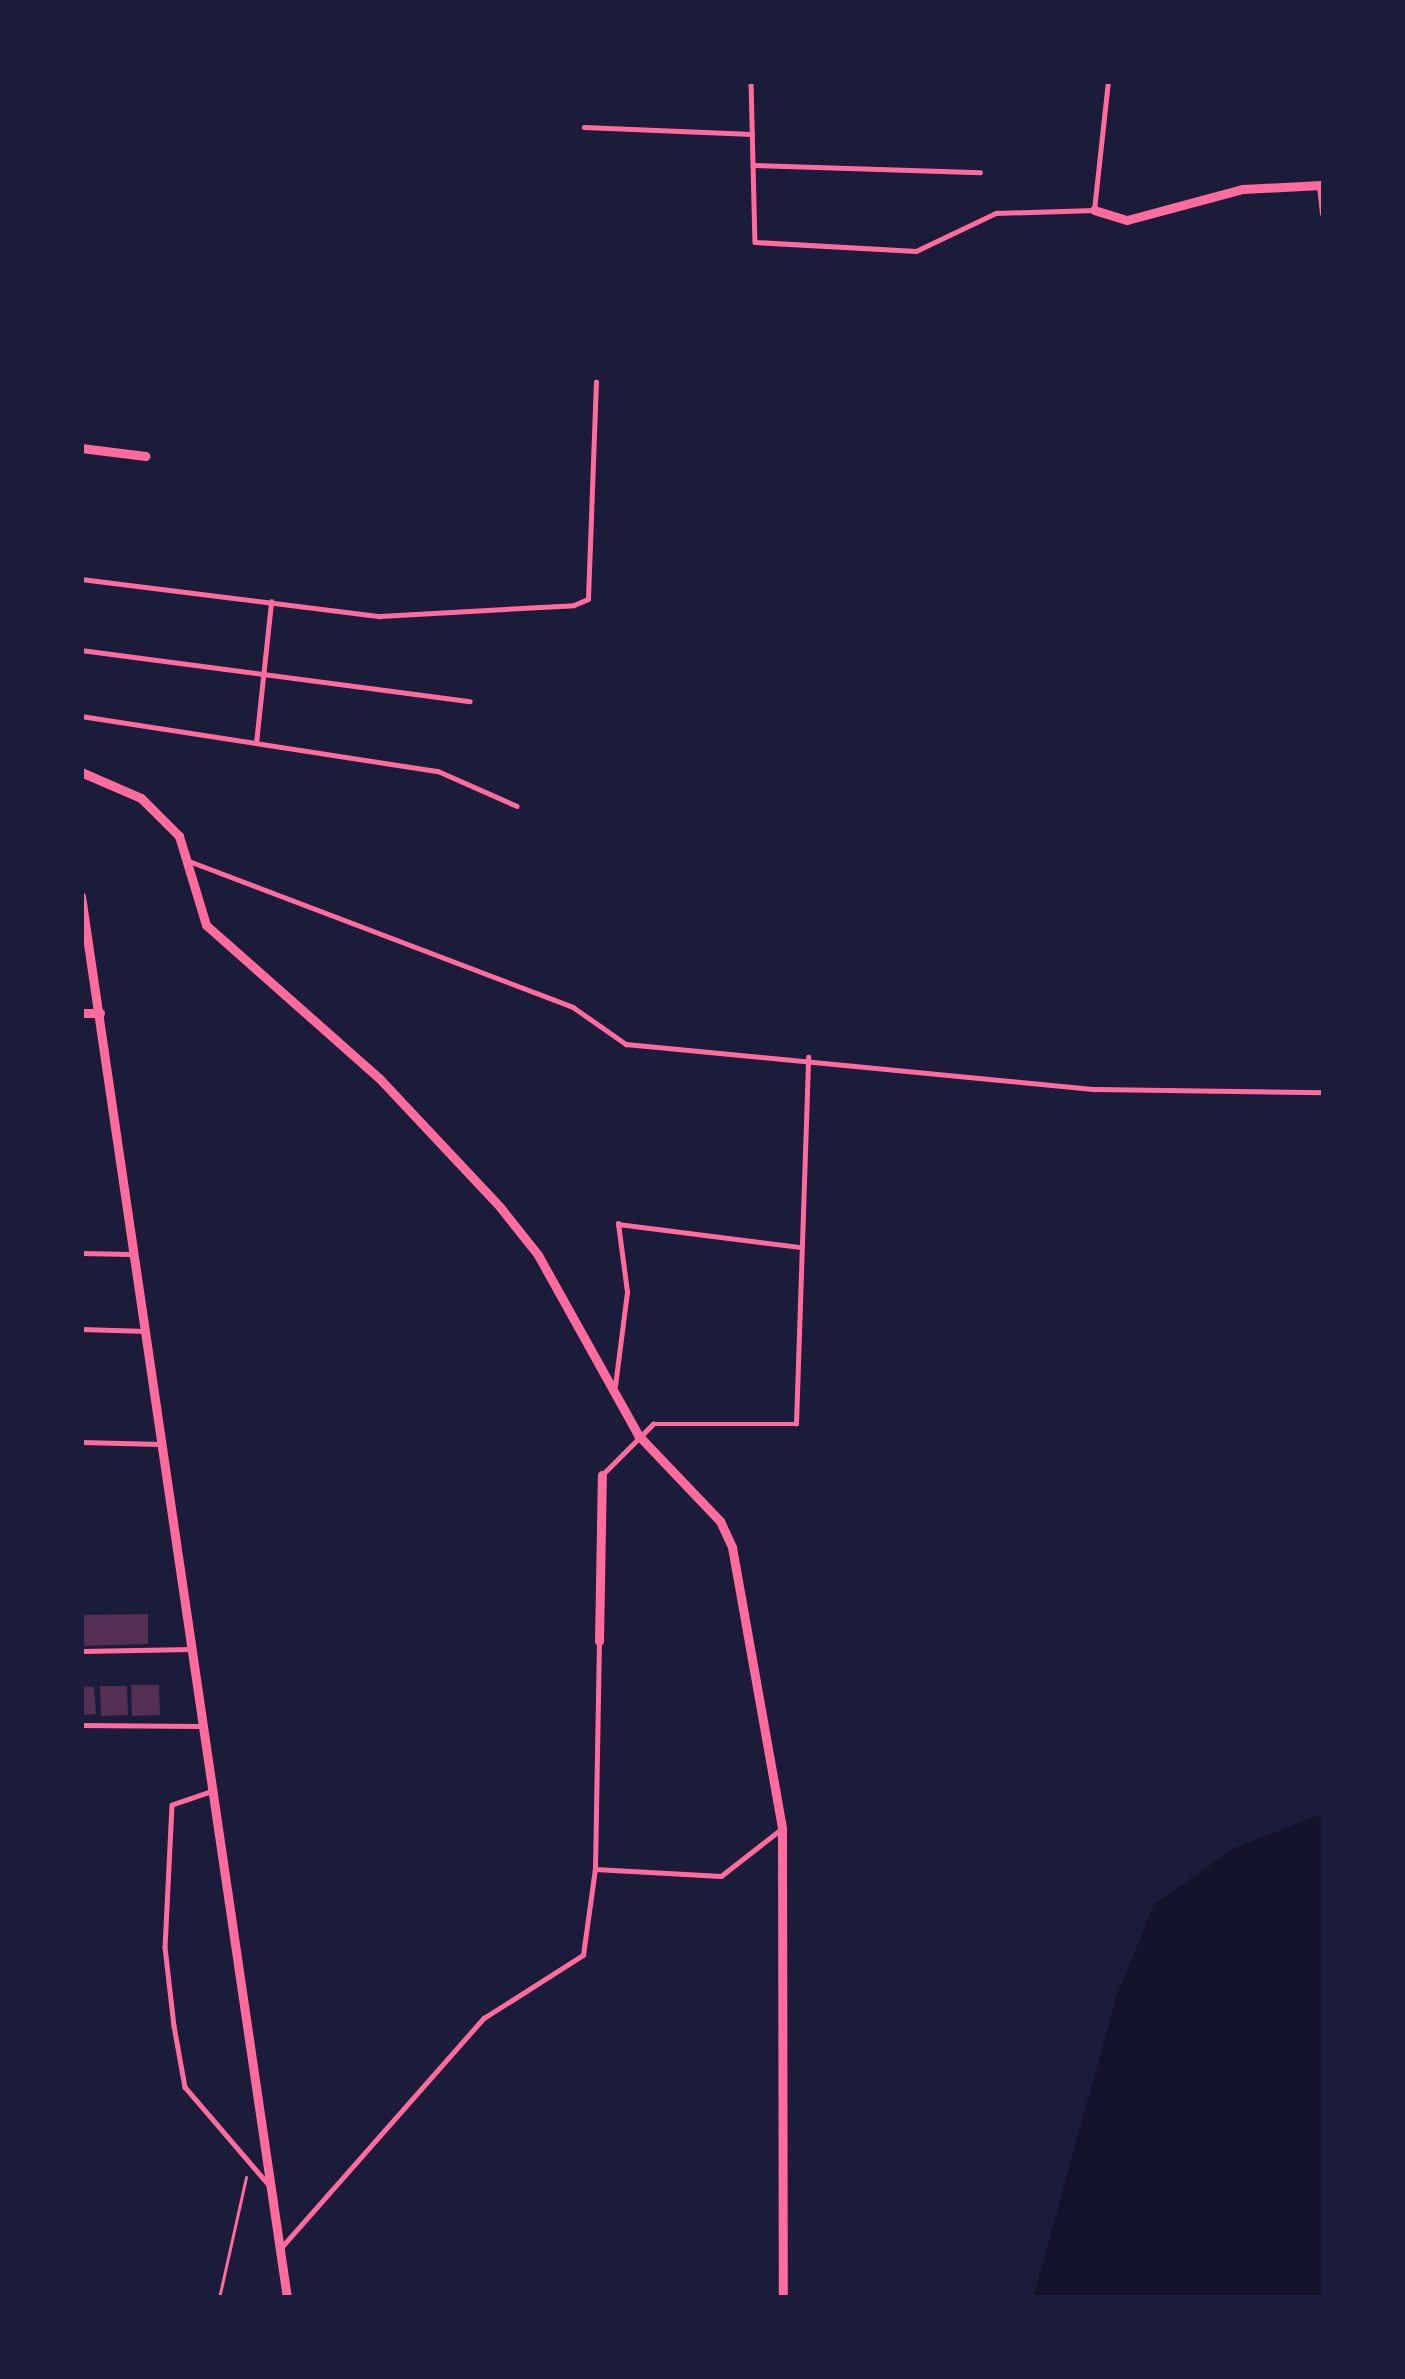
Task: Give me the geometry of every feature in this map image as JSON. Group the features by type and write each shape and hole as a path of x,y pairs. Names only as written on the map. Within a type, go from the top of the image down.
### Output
{"street":[{"path":"1094,210 1126,220 1243,189 1321,185 1324,213"},
{"path":"81,448 146,456"},
{"path":"81,772 141,798 179,836 206,925 379,1078 538,1255 638,1436 692,1486 732,1547 782,1828 784,2298"},
{"path":"81,896 287,2298"},
{"path":"81,1013 100,1013"},
{"path":"599,1641 602,1474"}],"lane":[{"path":"751,81 755,242 916,251 996,213 1094,210 1108,81"},
{"path":"584,127 752,134"},
{"path":"753,165 980,172"},
{"path":"81,579 380,616 588,599 596,382"},
{"path":"256,743 271,602"},
{"path":"81,650 470,701"},
{"path":"81,716 438,771 517,806"},
{"path":"188,861 573,1006 626,1044 1095,1089 1324,1092"},
{"path":"602,1474 653,1424 796,1424 808,1058"},
{"path":"614,1398 627,1292 618,1224 801,1247"},
{"path":"81,1253 135,1255"},
{"path":"81,1329 146,1330"},
{"path":"81,1442 161,1444"},
{"path":"280,2248 484,2018 583,1955 595,1868 599,1641"},
{"path":"81,1651 192,1649"},
{"path":"81,1725 206,1726"},
{"path":"213,1791 172,1805 165,1947 185,2087 269,2185"},
{"path":"595,1868 721,1876 782,1828"}],"path":[{"path":"219,2298 249,2165"}],"shaded area":[{"path":"1324,1813 1324,2298 1033,2298 1116,1998 1154,1904 1235,1848"}],"building":[{"path":"148,1614 148,1644 81,1646 81,1615"},
{"path":"131,1685 159,1685 160,1715 132,1716"},
{"path":"81,1686 94,1687 96,1714 81,1715"},
{"path":"100,1686 127,1686 128,1715 101,1716"}]}
